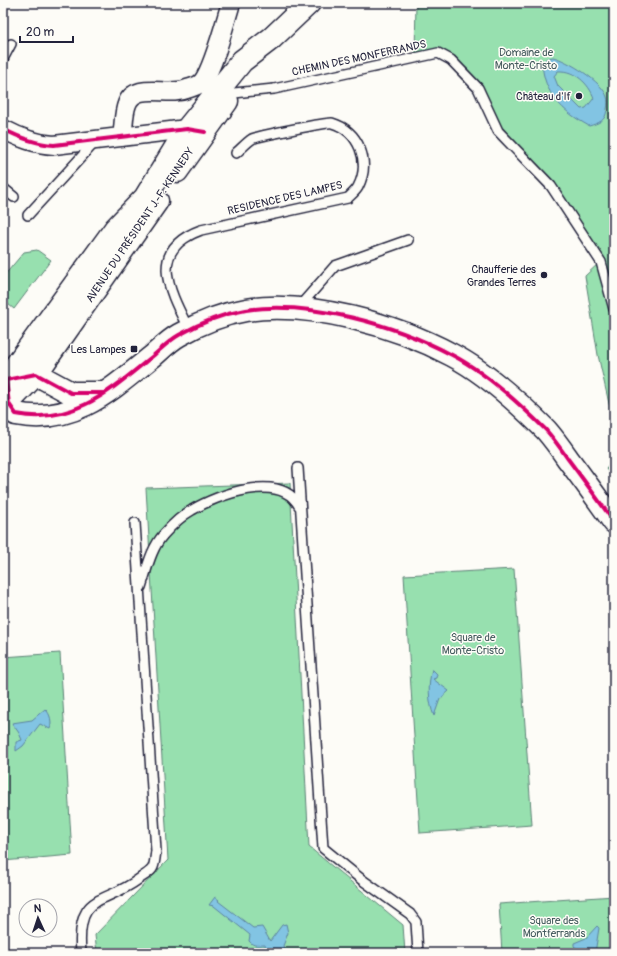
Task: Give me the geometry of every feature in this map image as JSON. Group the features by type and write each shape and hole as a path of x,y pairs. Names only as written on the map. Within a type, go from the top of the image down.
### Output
{"main road":[{"name":"AVENUE DU PRÉSIDENT J.-F. KENNEDY","path":"5,394 36,374 242,61 272,38 309,3"},
{"name":"AVENUE DU PRÉSIDENT J.-F. KENNEDY","path":"5,394 115,229 145,198 196,130 234,93 272,38"},
{"path":"5,394 16,414 44,417 64,414 82,407 105,393 178,336 216,317 247,310 273,308 345,316 386,327 417,338 453,356 493,383 547,432 614,522"},
{"path":"36,374 71,393 105,393"}],"street":[{"path":"122,137 127,104 136,93 146,90 178,92 198,85 203,81 210,69 231,3"},
{"path":"3,130 22,139 54,145 196,130"}],"lane":[{"path":"3,59 11,44"},
{"name":"CHEMIN DES MONFERRANDS","path":"234,93 274,89 438,54 451,60 478,88 498,131 551,186 600,262 614,309"},
{"name":"RESIDENCE DES LAMPES","path":"190,330 174,300 167,277 169,252 184,236 201,230 348,198 358,188 363,173 363,157 358,142 347,129 331,122 253,138 236,153"},
{"path":"28,215 94,140"},
{"path":"3,188 14,197"},
{"path":"297,310 335,266 408,240"},
{"path":"298,468 323,848 361,879 410,914 416,922 418,953"},
{"path":"140,592 154,550 163,535 192,510 225,494 239,491 272,488 283,490 294,497 301,510"},
{"path":"81,953 79,933 85,914 96,901 133,884 152,869 156,851 135,523"}],"green space":[{"name":"Domaine de Monte-Cristo","path":"416,3 614,3 614,419 610,408 598,355 585,276 600,262 551,186 498,131 478,88 438,53 415,53"},
{"path":"37,250 51,260 14,309 3,300 3,277 24,252"},
{"path":"614,460 614,479 606,469"},
{"path":"290,483 309,847 403,925 405,953 97,953 95,935 168,860 146,488"},
{"name":"Square de Monte-Cristo","path":"514,569 532,825 420,833 404,575"},
{"path":"60,653 72,855 3,861 3,657"},
{"name":"Square des Montferrands","path":"614,896 614,953 502,953 499,904"}],"water":[{"path":"553,57 567,62 584,72 599,85 604,91 608,101 604,119 589,126 563,108 546,84 542,63 546,59","holes":["558,71 564,71 576,75 585,83 592,93 594,98 586,108 581,109 558,86 554,76"]},
{"path":"432,669 437,674 436,678 433,679 449,691 440,699 434,716 429,692"},
{"path":"45,709 49,713 51,724 50,729 40,724 23,746 16,751 16,742 22,740 12,723 32,720"},
{"path":"215,897 219,900 218,901 253,928 262,927 270,941 282,925 286,924 288,933 283,946 288,953 262,953 266,948 265,945 256,945 251,943 249,941 250,935 214,906 209,905"},
{"path":"597,926 599,928 595,953 582,953 574,946 574,943 586,938"}],"cycle path":[{"path":"3,129 28,140 54,145 187,129 205,132"},
{"path":"105,393 71,393 36,374 6,380 9,404 16,414 37,416 56,414 74,409 91,401 108,391 176,337 195,327 220,317 246,310 271,308 324,312 352,318 379,325 430,344 464,362 489,379 525,409 546,430 614,522"}],"place":[{"name":"Château d'If","path":"579,96"},
{"name":"Chaufferie des Grandes Terres","path":"544,275"},
{"name":"Les Lampes","path":"134,349"}]}
